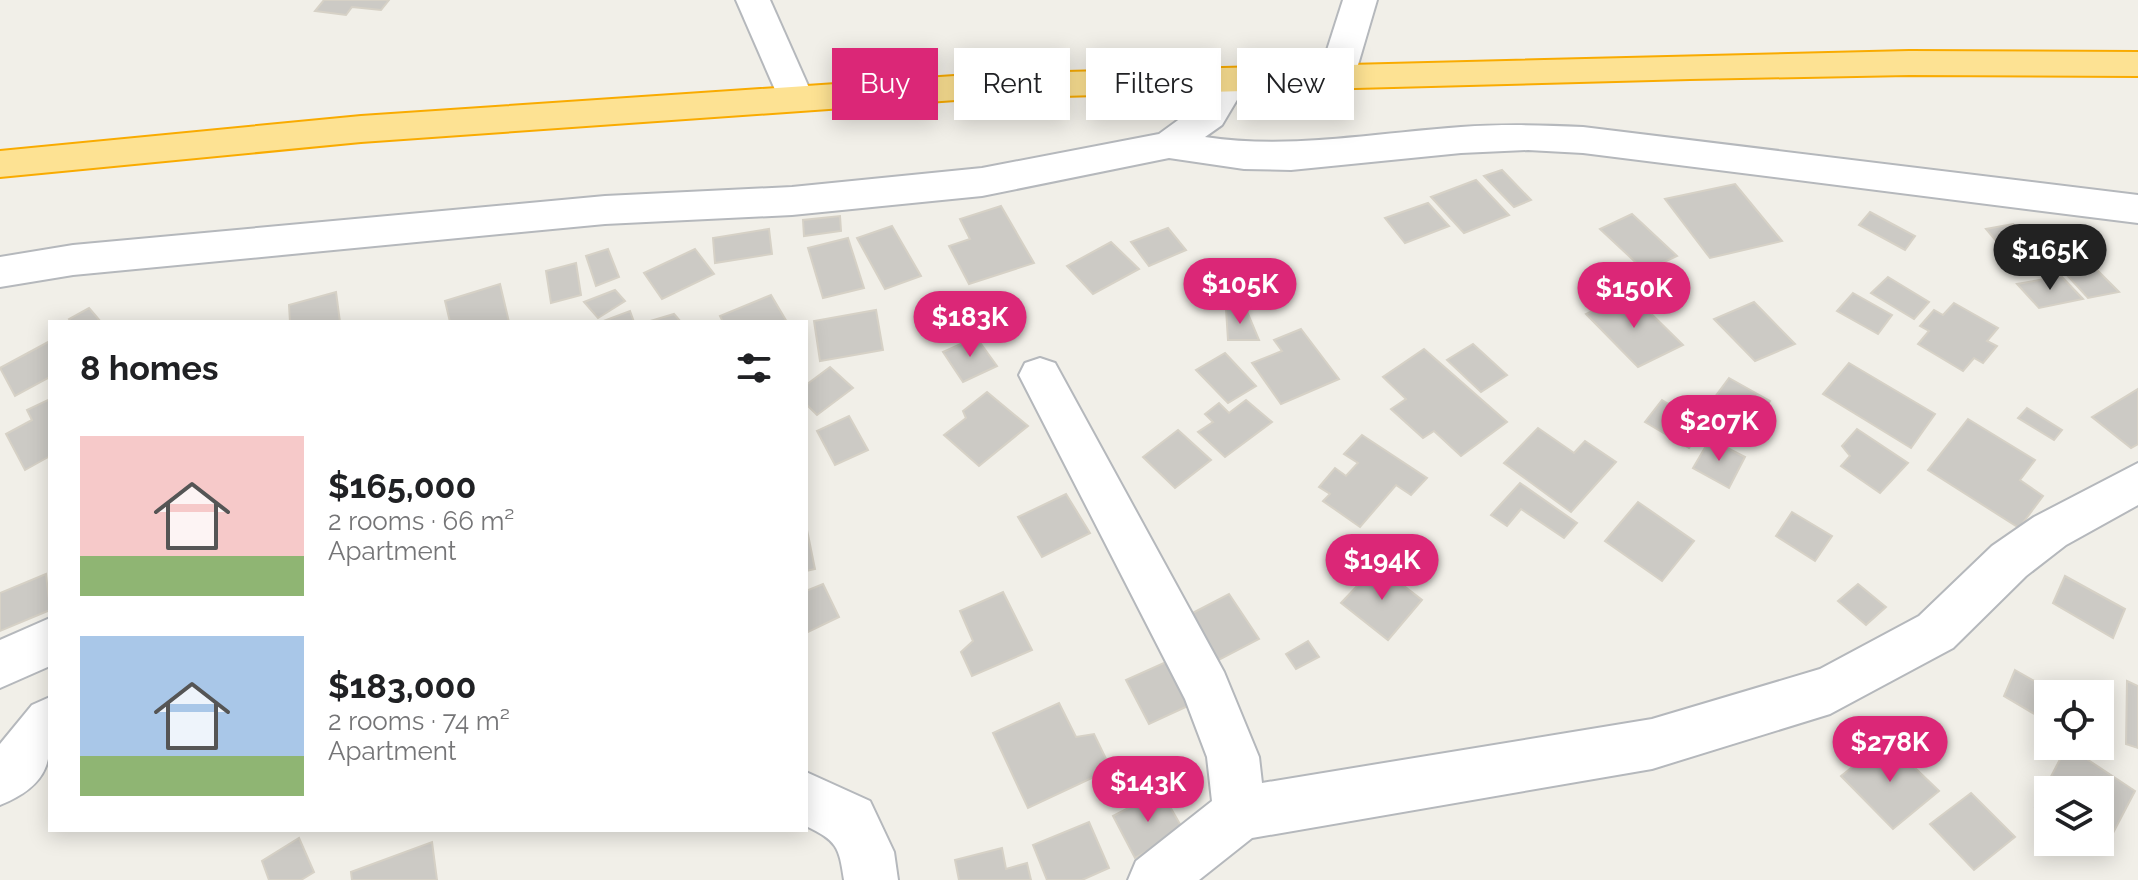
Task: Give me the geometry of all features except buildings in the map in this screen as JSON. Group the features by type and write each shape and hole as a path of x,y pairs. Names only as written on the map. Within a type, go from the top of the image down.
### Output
{"highway":[{"path":"1354,75 1909,63 2138,64"},
{"path":"0,164 361,129 984,86 1086,83"}],"street":[{"path":"754,0 796,99"},
{"path":"1345,48 1360,0"},
{"path":"1169,145 1203,120"},
{"path":"0,272 73,260 605,210 792,201 982,182 1169,145 1244,156 1291,157 1461,140 1528,137 1583,140 2138,209"},
{"path":"1040,375 1206,689 1233,757 1240,813"},
{"path":"1155,880 1240,813 1652,744 1830,690 1936,632 2009,561 2040,539 2138,482"},
{"path":"0,665 48,642"},
{"path":"0,779 12,770 48,725"},
{"path":"808,799 851,820 867,852 871,880"}]}
